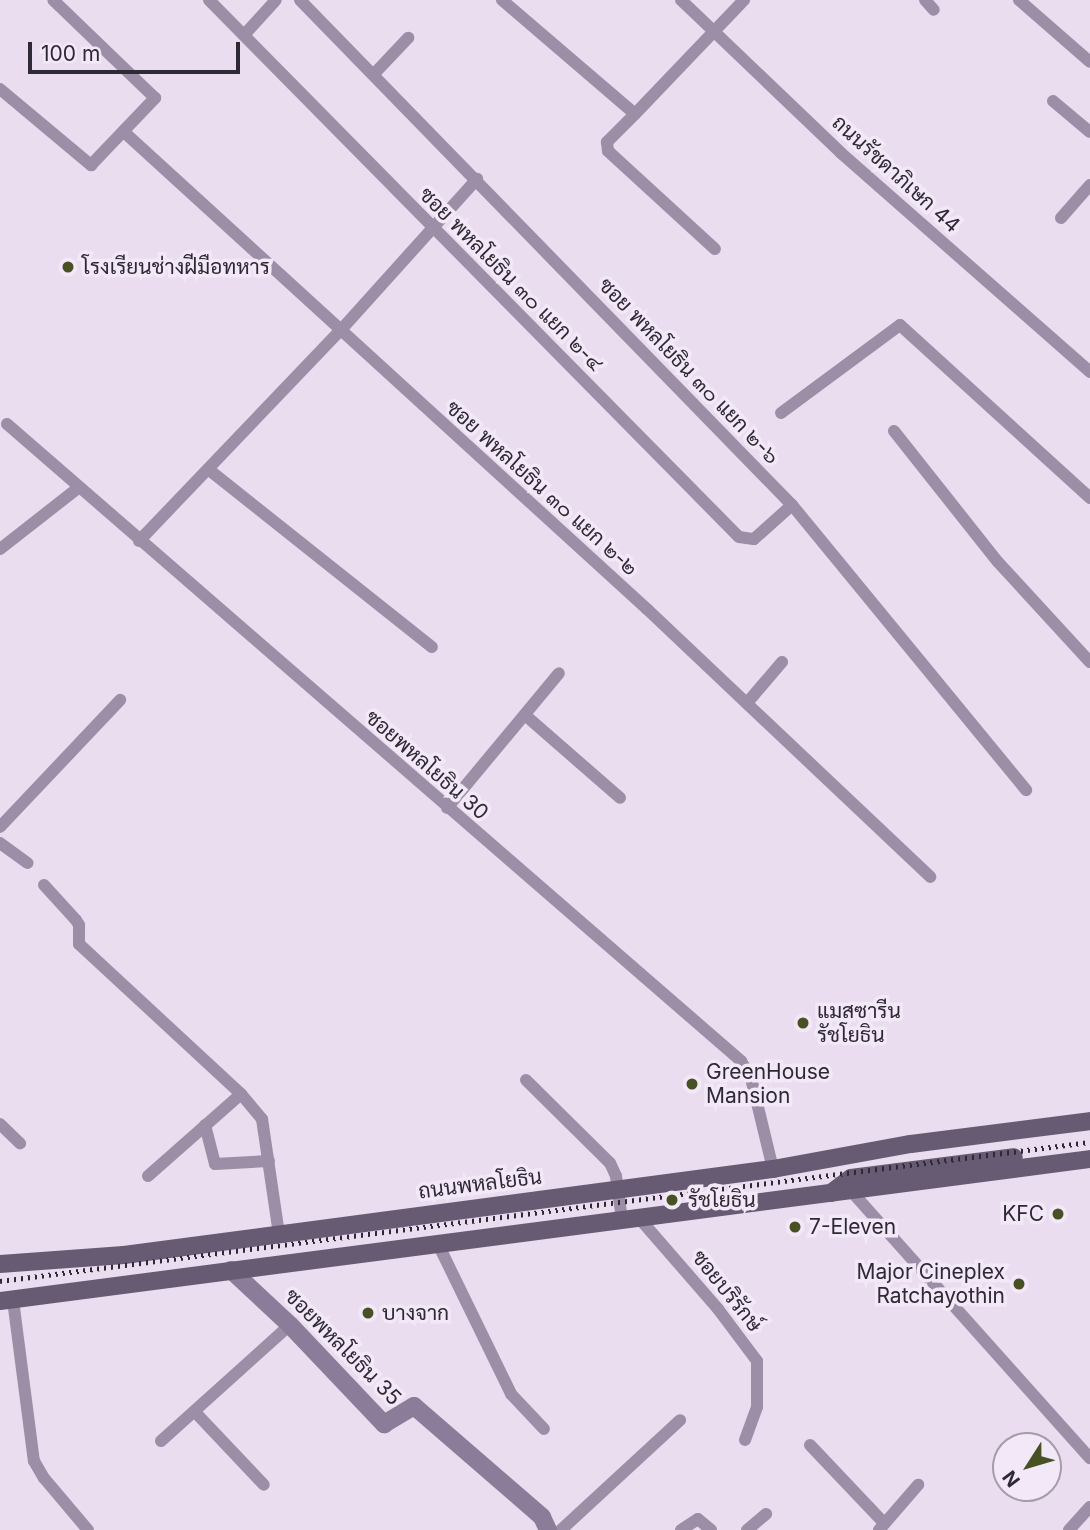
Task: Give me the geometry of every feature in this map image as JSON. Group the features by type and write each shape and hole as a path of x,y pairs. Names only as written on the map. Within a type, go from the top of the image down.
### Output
{"main road":[{"name":"ถนนพหลโยธิน","path":"0,1275 124,1255 617,1190 773,1168 911,1144 1090,1121"},
{"name":"ถนนพหลโยธิน","path":"828,1195 851,1178 1090,1132"},
{"name":"ถนนพหลโยธิน","path":"842,1157 865,1161 1090,1148"},
{"name":"ถนนพหลโยธิน","path":"4,1297 852,1192 1090,1159"},
{"name":"ถนนพหลโยธิน","path":"0,1264 124,1255"}],"street":[{"path":"0,89 91,165 155,98 53,0"},
{"name":"ซอย พหลโยธิน ๓๐ แยก ๒-๔","path":"209,0 739,537 754,539 792,505"},
{"path":"244,35 276,0"},
{"name":"ซอย พหลโยธิน ๓๐ แยก ๒-๖","path":"300,0 792,505 1026,790"},
{"path":"502,0 635,114"},
{"name":"ถนนรัชดาภิเษก 44","path":"681,0 841,153 1090,372"},
{"path":"715,248 608,151 607,142 744,0"},
{"path":"1019,0 1090,62"},
{"path":"374,74 408,38"},
{"path":"1053,101 1090,132"},
{"name":"ซอย พหลโยธิน ๓๐ แยก ๒-๒","path":"124,132 647,609 930,877"},
{"path":"139,541 340,331 477,179"},
{"path":"1061,218 1090,185"},
{"path":"782,413 842,371 895,326 904,326 1090,498"},
{"name":"ซอยพหลโยธิน 30","path":"7,424 741,1061 751,1078 773,1168"},
{"path":"894,431 998,562 1090,662"},
{"path":"208,469 432,647"},
{"path":"0,549 78,488"},
{"path":"747,704 782,662"},
{"path":"447,808 559,673"},
{"path":"0,827 120,700"},
{"path":"525,715 620,798"},
{"path":"2,850 28,863"},
{"path":"44,885 79,925 79,944 241,1094 264,1123 279,1234"},
{"path":"526,1080 610,1163 616,1176 617,1190 631,1219"},
{"path":"148,1176 241,1094"},
{"path":"0,1124 20,1143"},
{"path":"205,1125 215,1164 269,1161"},
{"path":"852,1192 1090,1458"},
{"name":"ซอยบริรักษ์","path":"631,1219 718,1309 757,1361 757,1407 745,1440"},
{"path":"438,1244 511,1394 544,1429"},
{"name":"ซอยพหลโยธิน 35","path":"231,1270 290,1325 384,1424 414,1406 554,1529"},
{"path":"4,1297 34,1461 44,1478 88,1530"},
{"path":"161,1441 290,1325"},
{"path":"195,1412 264,1485"},
{"path":"554,1529 680,1420"},
{"path":"810,1445 882,1526 918,1486"},
{"path":"1069,1530 1090,1507"},
{"path":"747,1530 766,1514"},
{"path":"681,1530 698,1519 711,1530"}],"railway":[{"path":"0,1281 1090,1142"}],"place":[{"name":"โรงเรียนช่างฝีมือทหาร","path":"68,267"},
{"name":"แมสซารีน รัชโยธิน","path":"803,1023"},
{"name":"GreenHouse Mansion","path":"692,1084"},
{"name":"รัชโยธิน","path":"672,1200"},
{"name":"KFC","path":"1058,1214"},
{"name":"7-Eleven","path":"795,1227"},
{"name":"Major Cineplex Ratchayothin","path":"1019,1284"},
{"name":"บางจาก","path":"368,1313"}]}
